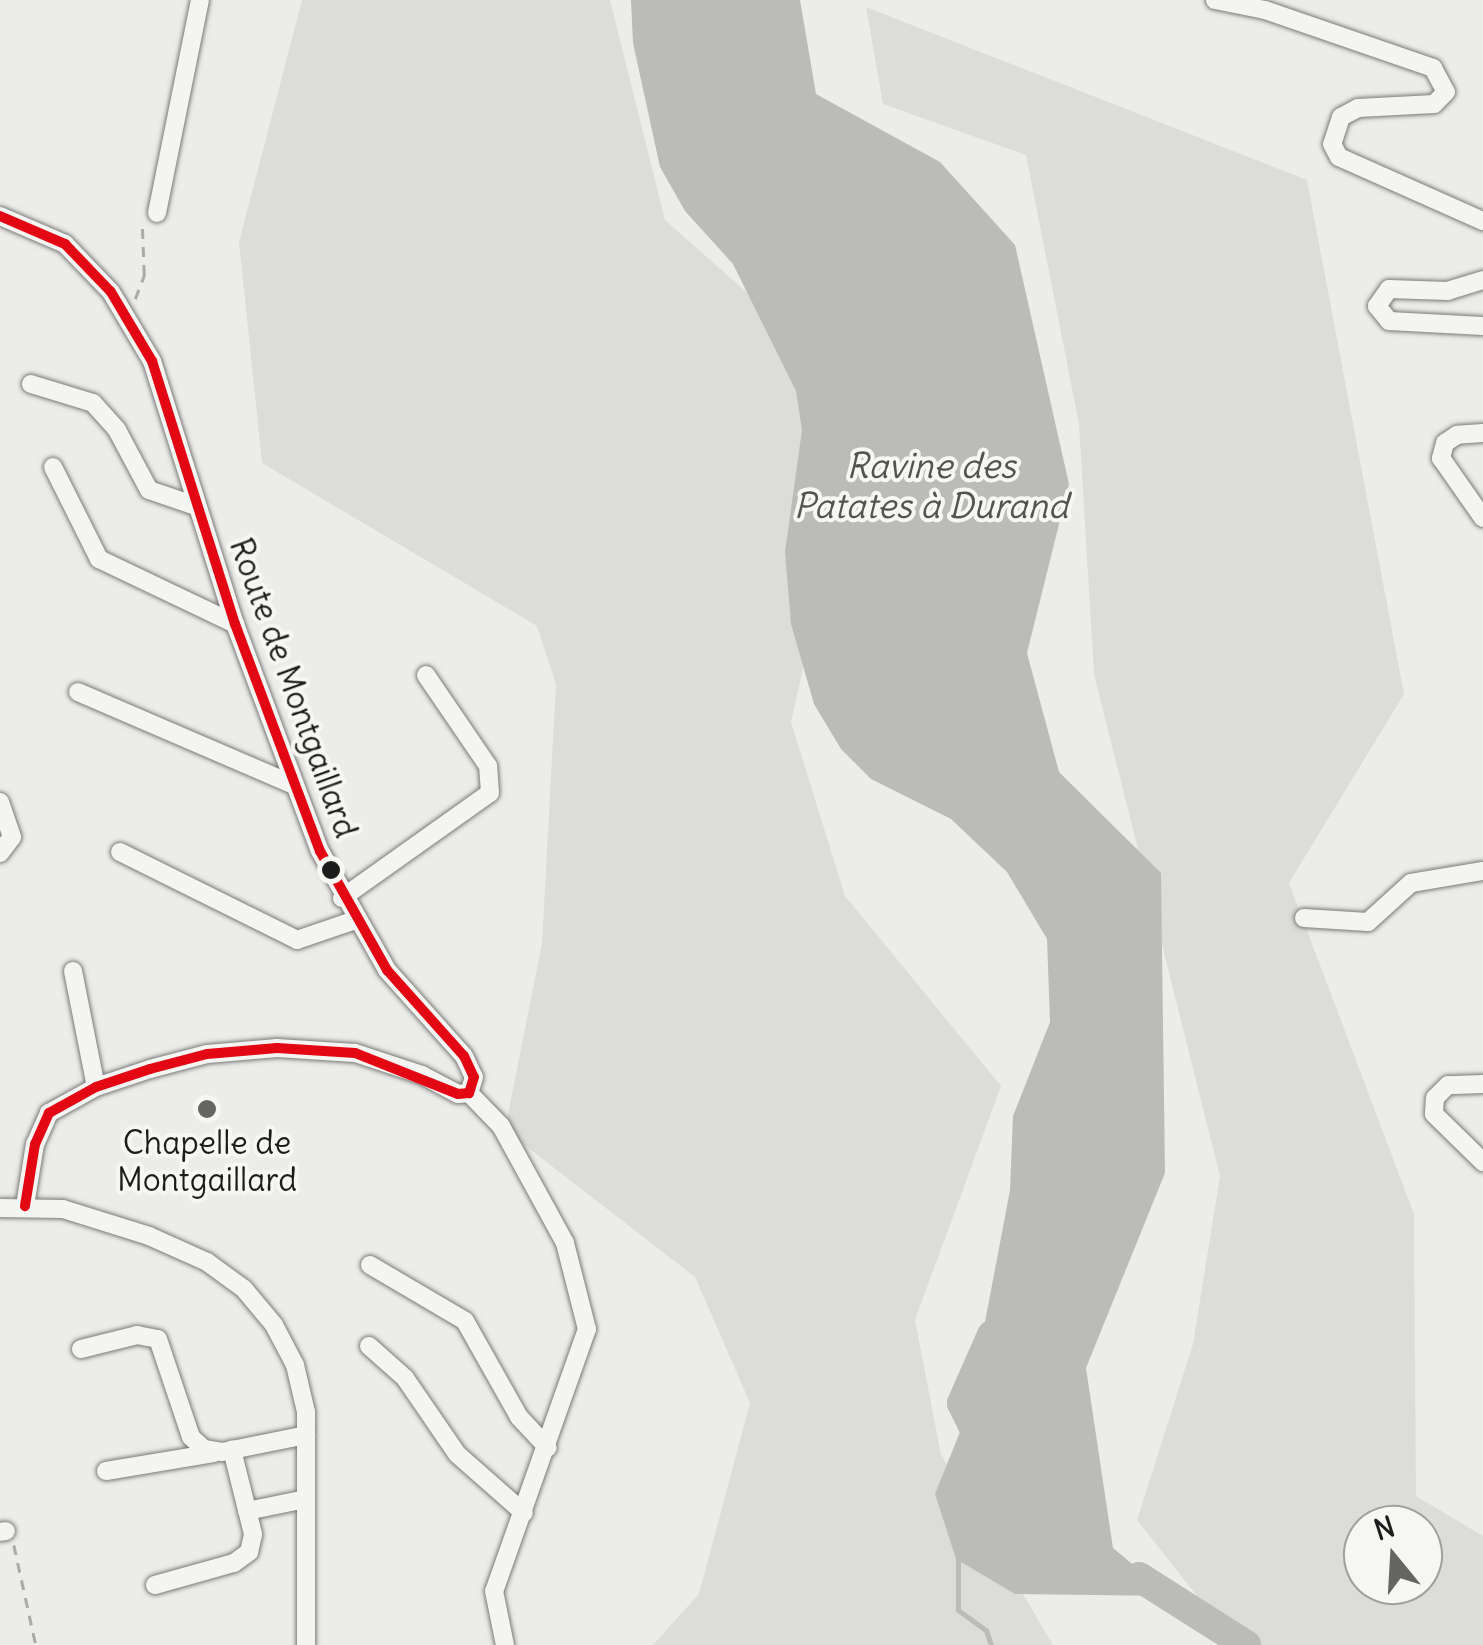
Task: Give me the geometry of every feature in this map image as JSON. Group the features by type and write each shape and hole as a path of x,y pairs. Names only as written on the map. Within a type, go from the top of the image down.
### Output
{"street":[{"path":"157,213 200,0"},
{"path":"1215,0 1265,10 1433,68 1446,92 1434,104 1358,108 1340,117 1332,144 1338,157 1483,221"},
{"name":"Route de Montgaillard","path":"0,216 65,244 111,292 152,362 196,506 292,784 342,898 387,970 464,1056 474,1077 469,1093"},
{"path":"1483,280 1448,292 1389,289 1377,306 1388,322 1483,326"},
{"path":"32,384 93,403 117,430 149,490 196,506"},
{"path":"1483,434 1457,435 1445,444 1442,458 1483,518"},
{"path":"53,467 98,559 236,624"},
{"path":"342,898 490,793 488,766 426,675"},
{"path":"78,692 292,784"},
{"path":"0,802 12,837 0,854"},
{"path":"120,852 297,940 356,920"},
{"path":"1304,918 1368,922 1411,883 1483,871"},
{"path":"73,971 96,1087"},
{"path":"25,1206 40,1128 49,1112 96,1087 207,1054 277,1048 356,1054 422,1074 445,1091 469,1093 524,1163 564,1243 585,1304 582,1356 494,1591 505,1645"},
{"path":"1483,1084 1448,1086 1435,1098 1434,1114 1483,1162"},
{"path":"0,1208 63,1208 149,1236 207,1262 244,1289 274,1324 295,1366 306,1435 306,1645"},
{"path":"370,1265 465,1321 519,1417 548,1448"},
{"path":"81,1349 138,1335 158,1339 191,1438 227,1451"},
{"path":"369,1346 406,1378 457,1454 524,1513"},
{"path":"106,1471 306,1435"},
{"path":"156,1585 244,1560 253,1544 247,1511 227,1451"},
{"path":"247,1511 306,1499"}],"path":[{"path":"3,1531 36,1645"}],"shaded area":[{"path":"302,0 610,0 665,220 864,396 791,722 845,896 1001,1086 915,1320 941,1455 1053,1645 653,1645 699,1594 750,1403 695,1277 505,1130 542,943 556,684 537,626 262,463 239,242"},
{"path":"866,7 1307,180 1404,694 1289,883 1414,1214 1416,1496 1431,1505 1343,1505 1343,1605 1443,1605 1443,1512 1483,1536 1483,1645 1236,1645 1137,1520 1193,1344 1220,1176 1094,674 1079,424 1026,155 883,104"}],"water":[{"name":"Ravine des Patates à Durand","path":"631,0 800,0 816,94 940,162 1015,245 1069,484 1027,653 1059,772 1161,873 1165,1173 1086,1368 1113,1548 1171,1596 1015,1594 956,1559 935,1494 968,1412 1010,1190 1013,1116 1050,1022 1047,939 1007,872 951,819 871,779 841,749 814,704 791,624 785,552 802,430 796,391 733,264 685,211 660,167 633,43"}],"waterway":[{"name":"Ravine des Patates à Durand","path":"984,1448 962,1403 992,1335"},
{"path":"958,1553 958,1610 986,1630 991,1645"},
{"name":"Ravine des Patates à Durand","path":"1139,1577 1246,1645"}],"transit line":[{"path":"0,216 65,244 111,292 152,361 235,624 320,851 387,970 464,1056 474,1077 469,1093 458,1094 355,1053 277,1048 207,1054 150,1069 96,1087 49,1113 35,1144 25,1206"}],"place":[{"name":"Chapelle de Montgaillard","path":"207,1109"}]}
